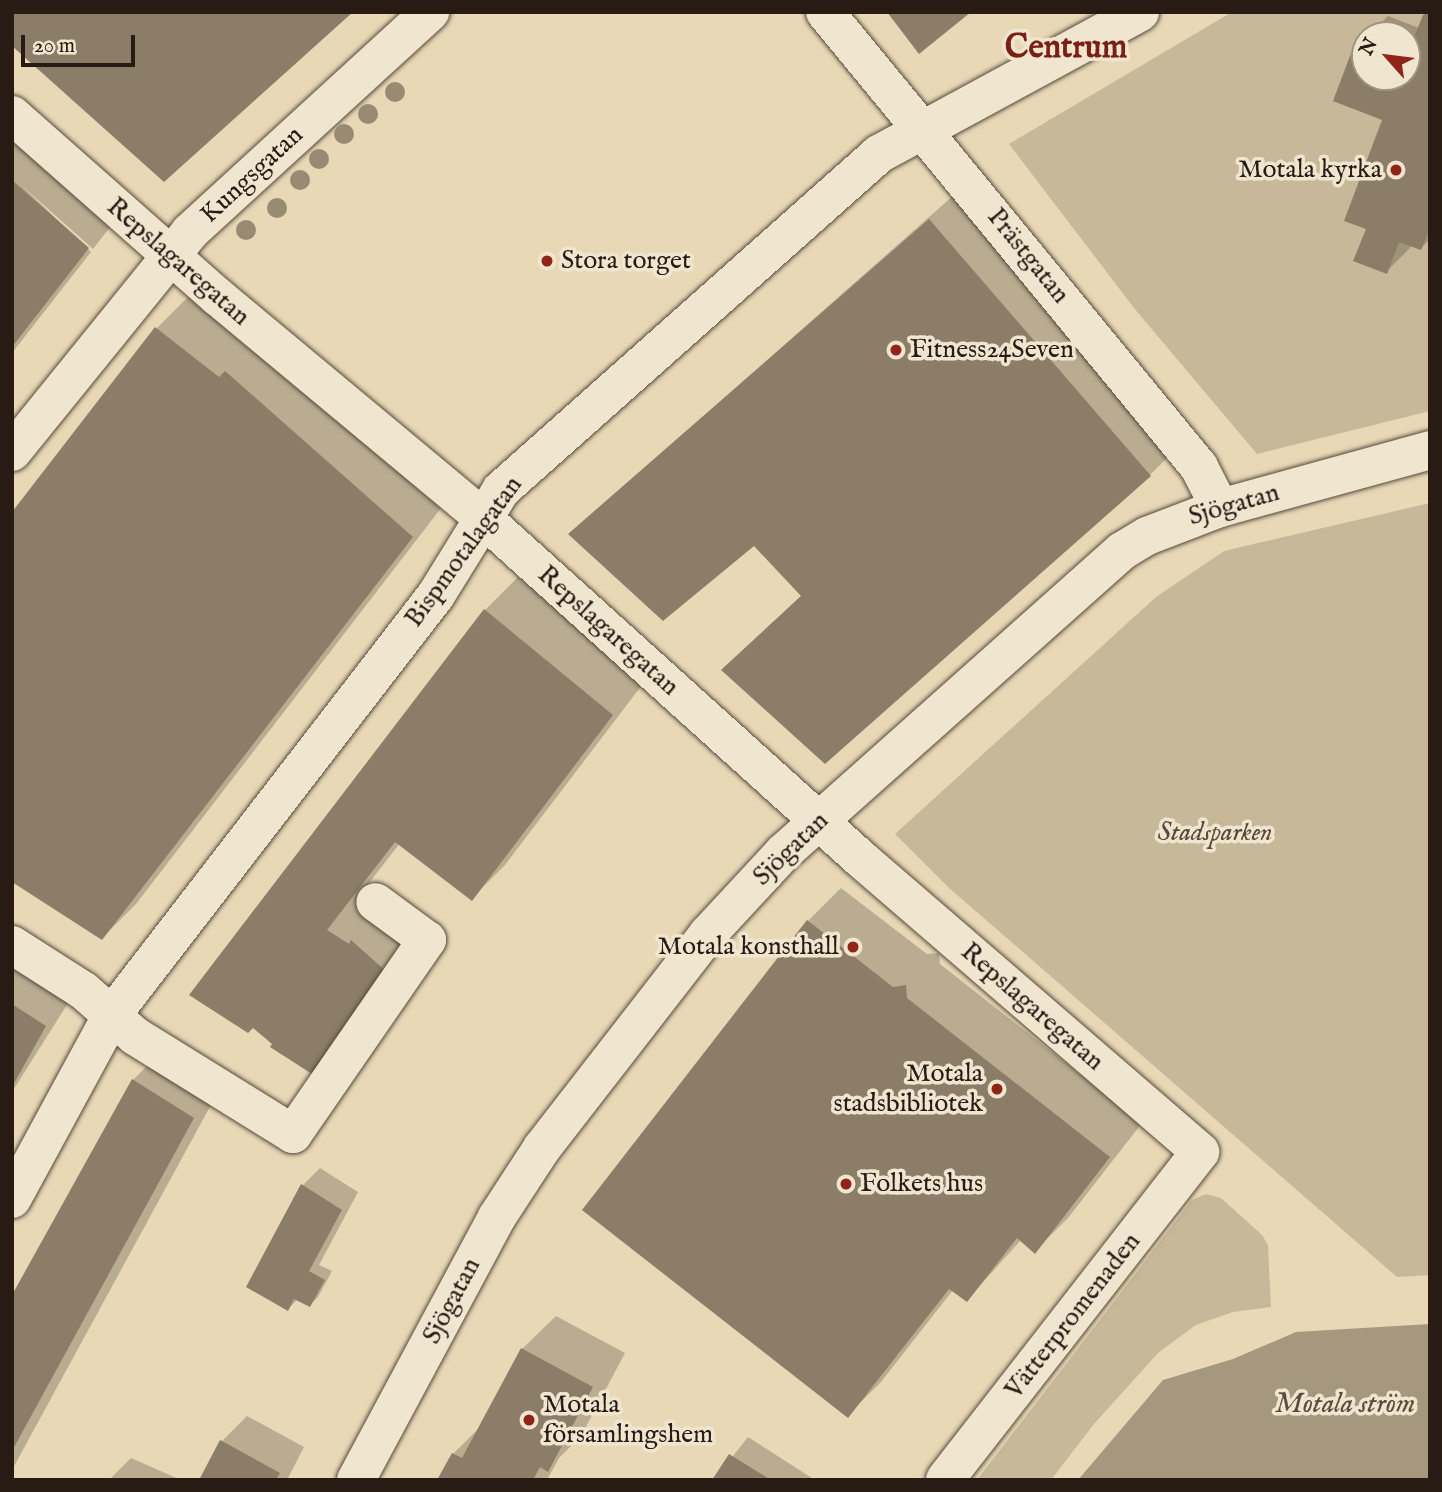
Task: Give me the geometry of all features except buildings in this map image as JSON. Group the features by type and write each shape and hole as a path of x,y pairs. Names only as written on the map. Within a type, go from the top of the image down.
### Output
{"street":[{"name":"Kungsgatan","path":"12,452 168,254 430,12"},
{"name":"Prästgatan","path":"825,12 1199,467 1220,508"},
{"name":"Bispmotalagatan","path":"12,1199 112,1015 436,594 501,490 558,435 879,154 924,132 1140,12"},
{"name":"Repslagaregatan","path":"12,115 168,254 484,519 819,821 1200,1152"},
{"name":"Sjögatan","path":"356,1480 497,1217 535,1159 708,934 752,884 1122,551 1179,520 1430,450"},
{"path":"12,945 84,991 135,1036 293,1134 427,940 375,902"},
{"name":"Vätterpromenaden","path":"945,1480 1200,1152"}],"green space":[{"path":"1232,12 1430,12 1430,411 1257,454 1134,308 1009,144"},
{"name":"Stadsparken","path":"1430,503 1430,1275 1397,1277 948,887 895,834 1156,597 1224,551"},
{"path":"1206,1194 1221,1198 1262,1235 1268,1245 1271,1307 1233,1312 1196,1325 1159,1352 1094,1424 1051,1480 977,1480 1192,1200"}],"water":[{"name":"Motala ström","path":"1430,1324 1430,1480 1078,1480 1163,1380 1233,1359 1296,1332"}],"place":[{"name":"Motala kyrka","path":"1396,170"},
{"name":"Stora torget","path":"547,261"},
{"name":"Fitness24Seven","path":"896,350"},
{"name":"Motala konsthall","path":"853,947"},
{"name":"Motala stadsbibliotek","path":"997,1089"},
{"name":"Folkets hus","path":"846,1184"},
{"name":"Motala församlingshem","path":"529,1420"}],"district":[{"name":"Centrum","path":"1066,49"}]}
